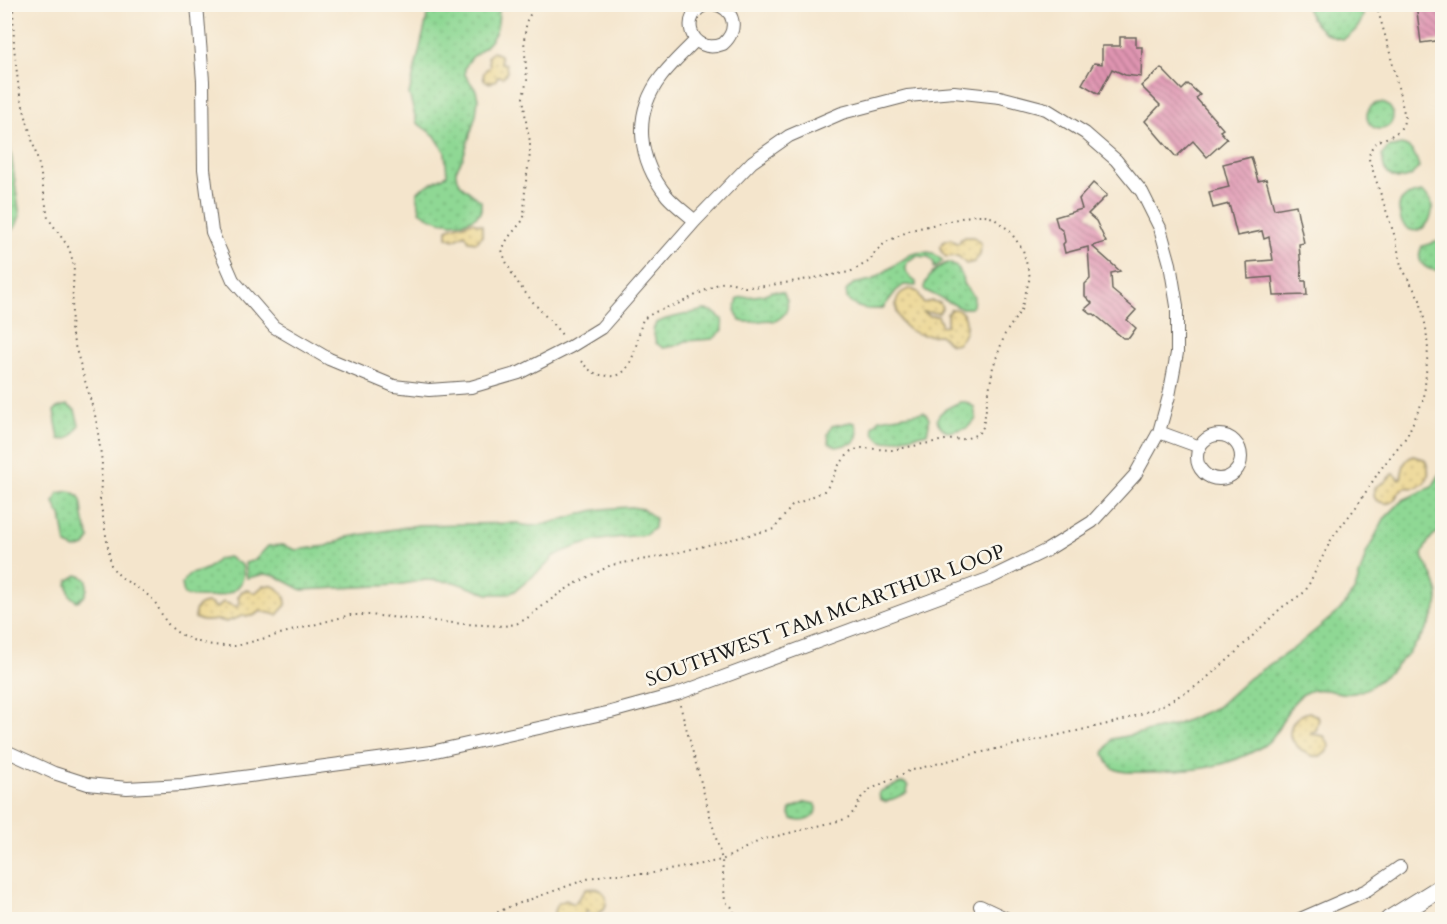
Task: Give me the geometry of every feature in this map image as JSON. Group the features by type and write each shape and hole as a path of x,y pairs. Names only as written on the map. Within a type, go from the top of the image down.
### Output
{"street":[{"name":"SOUTHWEST TAM MCARTHUR LOOP","path":"4,750 54,773 88,784 127,788 182,785 431,752 611,712 676,694 988,579 1047,550 1092,522 1134,475 1159,432 1169,396 1177,353 1177,306 1170,264 1160,228 1142,192 1116,160 1085,133 1046,109 1000,97 954,92 907,96 842,113 789,136 752,162 695,221 601,328 519,373 471,387 429,390 394,386 329,359 274,327 233,280 212,232 204,169 203,81 196,4"},
{"path":"709,4 698,9 691,21 692,34 702,45 716,47 723,44 733,33 732,18 728,11 714,4"},
{"path":"695,221 668,197 652,173 644,153 641,124 645,104 661,77 696,40"},
{"path":"1159,432 1200,447"},
{"path":"1298,920 1367,890 1400,867"},
{"path":"1389,920 1443,887"},
{"path":"980,906 1010,920"}],"path":[{"path":"481,920 518,903 590,878 609,874 648,873 722,860 761,840 849,817 869,790 909,771 1121,721 1157,708 1197,686 1229,659 1281,608 1305,592 1332,537 1407,436 1424,398 1428,349 1420,300 1401,266 1396,240 1369,159 1369,152 1377,142 1399,132 1405,117 1376,4"},
{"path":"676,694 722,860 724,902 730,905 734,912 734,920"}],"green space":[{"path":"430,5 499,5 498,25 494,35 486,46 471,58 465,68 465,75 476,90 478,99 476,115 456,175 462,186 481,201 481,212 459,223 442,222 420,211 417,193 447,175 445,152 435,136 417,123 409,94"},
{"path":"1305,5 1364,5 1363,16 1353,33 1343,39 1336,38 1319,28"},
{"path":"1380,103 1389,107 1393,116 1389,125 1380,129 1371,125 1367,116 1371,107"},
{"path":"5,113 20,216 12,230 5,230"},
{"path":"1401,145 1411,150 1419,167 1412,175 1398,179 1389,175 1385,170 1382,155 1388,148"},
{"path":"1421,192 1432,205 1432,213 1424,227 1410,230 1401,221 1400,202 1405,197"},
{"path":"1442,240 1442,270 1427,268 1421,262 1422,246"},
{"path":"928,252 943,261 934,268 934,263 929,257 916,256 908,261 906,270 916,282 916,286 904,285 896,291 883,308 864,308 854,305 847,299 846,291 853,284 872,280 913,253"},
{"path":"948,263 960,271 964,284 974,297 973,306 970,308 961,308 924,290 932,274"},
{"path":"772,291 783,292 787,301 787,309 783,316 775,321 740,321 735,310 738,298 762,295"},
{"path":"704,310 712,311 722,319 723,330 713,339 686,341 663,348 656,343 653,330 656,323"},
{"path":"960,402 966,402 974,407 976,419 967,428 948,432 941,427 937,418 943,411"},
{"path":"67,405 75,410 79,425 71,436 59,439 54,411"},
{"path":"924,412 929,419 927,433 885,442 874,432 873,427 880,419"},
{"path":"855,423 858,431 853,443 837,447 829,443 828,434 832,426"},
{"path":"1442,455 1442,531 1432,537 1422,555 1433,576 1438,598 1429,625 1407,655 1393,669 1366,689 1354,693 1317,690 1305,693 1292,705 1269,741 1235,760 1208,767 1164,772 1126,772 1109,765 1104,753 1112,739 1173,726 1217,707 1249,678 1293,649 1340,610 1355,590 1366,554 1384,519 1403,500 1432,487 1440,474"},
{"path":"70,491 79,496 81,500 90,539 85,546 75,549 66,545 61,515 54,502 58,493"},
{"path":"631,507 643,509 655,518 654,528 645,535 597,541 564,551 552,557 551,561 515,591 508,594 488,594 454,582 426,580 397,585 302,590 276,576 265,574 247,578 245,563 255,560 268,546 283,545 296,550 327,546 348,537 418,525 518,523 543,525 592,511"},
{"path":"228,557 242,565 243,576 240,584 234,590 215,597 184,595 182,584 188,575 207,569 218,559"},
{"path":"77,575 87,580 87,589 84,597 77,601 70,596 67,584"},
{"path":"900,783 908,786 907,793 886,802 880,799 881,791"},
{"path":"806,802 815,804 817,807 814,815 804,821 792,819 790,809"}],"sand":[{"path":"493,52 500,55 501,63 506,64 507,72 503,77 498,76 490,83 485,81 484,74 490,66 488,56"},
{"path":"472,222 482,225 482,236 477,242 469,241 465,234 454,240 447,237 447,229"},
{"path":"965,237 974,237 981,244 980,255 974,262 966,264 958,256 946,257 941,251 944,241 951,239 959,243"},
{"path":"911,289 918,292 923,303 932,301 940,303 942,308 939,313 922,312 930,316 938,316 942,326 947,325 947,314 951,309 963,314 966,320 965,333 957,343 946,342 940,335 919,334 903,325 897,313 897,300 904,291"},
{"path":"1413,456 1424,459 1426,463 1428,475 1425,482 1418,487 1403,489 1391,502 1383,503 1376,500 1375,487 1385,482 1392,474 1395,474 1398,479 1401,478 1405,462"},
{"path":"270,585 282,592 286,601 286,605 277,615 261,611 253,616 243,616 226,622 203,621 195,618 196,609 203,604 209,603 217,608 223,602 238,607 240,605 238,597 242,591 255,593 263,586"},
{"path":"1309,712 1319,719 1316,731 1311,734 1324,736 1330,746 1321,756 1303,751 1290,736 1295,720"},
{"path":"586,889 601,890 606,898 603,910 593,915 587,910 585,915 587,919 555,919 554,911 557,904 566,900 574,904"}],"building":[{"path":"1416,4 1443,4 1443,40 1421,43"},
{"path":"1120,37 1136,37 1136,47 1142,47 1141,77 1125,75 1112,69 1099,94 1082,84 1094,63 1102,64 1102,46 1120,46"},
{"path":"1161,68 1182,90 1188,84 1200,95 1196,98 1223,129 1220,131 1227,139 1207,157 1193,141 1176,157 1145,121 1160,105 1141,86"},
{"path":"1251,157 1258,181 1266,179 1274,209 1296,205 1304,243 1299,244 1302,281 1306,281 1307,295 1274,296 1272,277 1248,279 1247,262 1273,260 1269,237 1264,239 1262,231 1237,236 1229,204 1213,208 1209,192 1229,187 1223,164"},
{"path":"1093,183 1107,195 1088,214 1096,221 1106,242 1092,246 1120,271 1111,273 1112,290 1136,310 1127,320 1136,328 1129,338 1123,338 1085,309 1092,303 1085,296 1085,284 1090,279 1088,247 1065,253 1063,231 1058,227 1055,217 1082,209 1079,199"}]}
